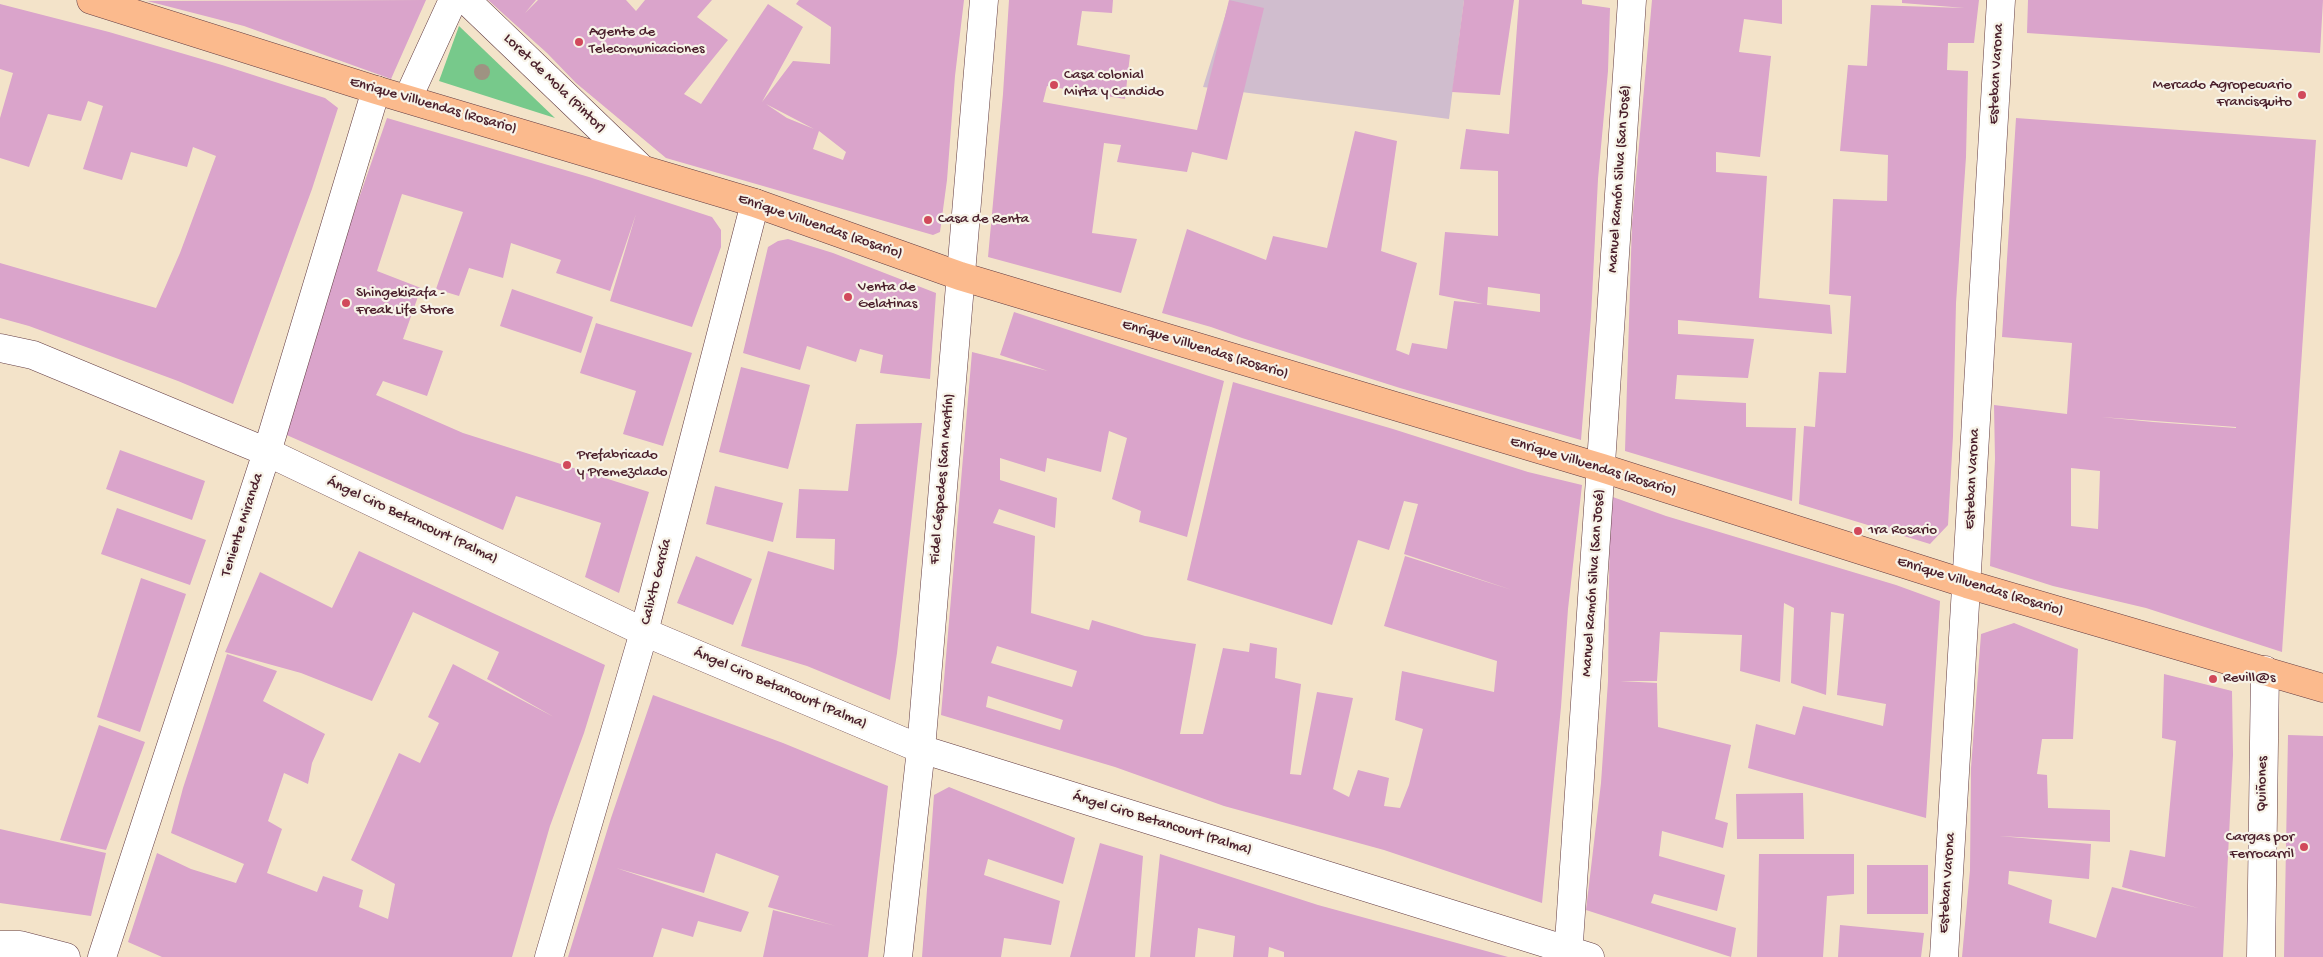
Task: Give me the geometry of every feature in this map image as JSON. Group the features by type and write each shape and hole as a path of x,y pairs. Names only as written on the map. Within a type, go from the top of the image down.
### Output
{"main road":[{"name":"Enrique Villuendas (Rosario)","path":"91,0 125,4 376,90 755,203 960,276 1602,468 1967,584 2323,688"}],"street":[{"path":"408,98 453,0"},
{"name":"Loret de Mola (Pintor)","path":"466,0 642,168"},
{"name":"Fidel Céspedes (San Martín)","path":"898,957 921,749 984,0"},
{"name":"Manuel Ramón Silva (San José)","path":"1575,955 1602,468 1632,0"},
{"name":"Esteban Varona","path":"1944,957 2001,0"},
{"name":"Teniente Miranda","path":"102,957 267,452 376,90"},
{"name":"Calixto García","path":"549,957 644,632 755,203"},
{"name":"Ángel Ciro Betancourt (Palma)","path":"0,348 33,355 267,452 644,632 921,749 1575,955"},
{"name":"Quiñones","path":"2261,957 2265,670"},
{"path":"0,945 20,945 66,957"}],"shaded area":[{"path":"1230,0 1464,0 1449,119 1203,87"}],"green space":[{"path":"459,26 555,118 439,81"}],"building":[{"path":"426,0 391,79 244,26 147,1"},
{"path":"488,0 536,0 525,13 538,0 626,0 636,11 645,0 712,0 697,17 728,40 684,94 701,104 768,4 803,27 762,102 793,61 830,64 831,27 796,4 799,0 964,0 955,76 947,180 940,232 933,235 666,158 576,83 547,53","holes":["766,104 814,129 787,118","819,131 846,152 843,160 813,149"]},
{"path":"1009,0 1113,0 1112,13 1082,11 1077,45 1130,55 1125,99 1047,86 1043,102 1197,130 1229,0 1264,8 1227,160 1192,152 1187,172 1117,162 1121,145 1104,143 1092,233 1137,239 1121,293 988,257 1003,94"},
{"path":"1464,0 1514,0 1500,95 1452,92"},
{"path":"1519,0 1582,0 1582,4 1610,8 1608,71 1598,179 1591,317 1581,440 1400,388 1162,313 1187,229 1266,260 1273,236 1327,248 1355,131 1397,141 1381,251 1417,263 1396,350 1409,355 1412,343 1447,349 1454,301 1483,304 1439,295 1445,232 1498,236 1498,171 1460,169 1466,129 1509,134","holes":["1488,287 1540,294 1540,312 1487,305"]},
{"path":"1652,0 1782,0 1782,24 1744,19 1739,52 1771,56 1760,157 1716,152 1716,172 1767,176 1759,298 1830,305 1832,334 1678,320 1678,334 1754,339 1748,378 1677,375 1675,399 1746,403 1746,427 1796,428 1792,501 1625,451 1632,223"},
{"path":"1902,0 1979,0 1974,43 1948,43 1947,70 1968,71 1966,157 1956,303 1953,436 1948,525 1930,544 1799,504 1804,426 1815,427 1819,372 1846,373 1851,296 1829,294 1833,199 1887,201 1888,155 1840,151 1848,65 1867,66 1871,5 1965,8 1902,3"},
{"path":"2028,0 2323,0 2320,53 2027,33"},
{"path":"0,4 109,32 222,65 325,98 338,108 312,189 233,404 178,381 29,326 0,318 0,263 156,308 180,253 216,156 193,147 187,167 131,152 122,180 83,169 103,106 88,101 81,121 48,114 29,167 0,158 0,118 13,73 0,69"},
{"path":"387,118 589,177 712,217 721,230 721,247 692,327 610,301 636,214 610,291 556,273 561,260 511,243 503,278 469,268 459,296 436,289 463,212 402,194 377,271 421,288 403,339 443,351 427,396 383,381 376,395 463,433 649,492 619,593 585,577 601,523 516,496 503,530 282,433 338,258"},
{"path":"2016,118 2316,140 2282,652 2146,608 2053,586 1990,566 1995,459 1994,405 2067,414 2072,343 2002,337","holes":["2101,417 2236,427 2236,428 2153,422","2071,468 2100,471 2098,529 2071,526"]},
{"path":"788,239 833,253 936,293 930,379 880,373 883,355 860,349 856,362 807,346 800,370 743,353 768,247 778,241"},
{"path":"512,289 593,317 581,353 500,326"},
{"path":"1014,312 1224,381 1187,537 1139,522 1141,511 1112,499 1127,438 1109,431 1101,472 1047,458 1045,472 1000,458 1000,480 1057,498 1055,528 999,509 993,523 1035,536 1031,613 1089,630 1092,620 1145,636 1196,644 1180,734 1203,734 1223,648 1249,652 1250,643 1277,648 1275,678 1301,684 1290,774 1301,775 1317,692 1353,698 1333,789 1349,797 1358,770 1389,778 1384,806 1400,808 1409,785 1423,729 1395,720 1402,671 1494,692 1497,661 1384,626 1405,556 1512,590 1404,554 1418,504 1404,501 1389,550 1358,540 1332,625 1187,580 1233,382 1393,429 1528,472 1582,485 1568,609 1561,707 1542,903 1384,850 1224,806 1115,767 941,715 972,352 1048,371 1000,355","holes":["997,646 1077,671 1072,687 991,663","988,696 1063,720 1060,730 986,707"]},
{"path":"596,323 692,353 663,446 623,434 636,391 580,373"},
{"path":"741,367 810,385 788,469 719,452"},
{"path":"922,423 897,653 890,700 807,666 741,646 768,551 834,570 835,539 796,538 799,489 848,491 856,424"},
{"path":"120,450 205,481 192,520 106,489"},
{"path":"715,486 783,503 773,542 706,524"},
{"path":"1610,496 1666,516 1896,585 1940,601 1926,818 1748,768 1756,724 1795,735 1803,706 1883,726 1886,704 1837,695 1844,614 1831,612 1826,695 1791,683 1794,608 1784,603 1780,682 1740,671 1742,635 1660,632 1657,681 1620,681 1657,683 1658,727 1731,745 1715,819 1728,823 1723,848 1662,831 1659,856 1725,875 1717,911 1654,894 1651,903 1736,928 1731,957 1586,910 1601,783 1608,681"},
{"path":"117,508 206,540 190,585 101,554"},
{"path":"359,551 605,665 584,733 550,826 512,957 162,957 128,942 157,853 191,869 236,883 244,864 171,833 183,788 227,654 277,671 263,701 325,734 312,763 308,784 284,773 268,821 282,829 267,873 317,892 323,876 363,890 359,907 388,919 395,884 351,860 399,753 420,763 439,723 428,717 453,664 554,717 487,679 499,652 413,612 372,701 301,673 225,652 260,572 332,608"},
{"path":"696,556 752,579 733,625 677,603"},
{"path":"141,578 186,594 140,732 97,717"},
{"path":"2014,623 2078,649 2073,739 2042,739 2037,774 2047,775 2048,808 2110,810 2110,842 1999,836 2091,844 2089,879 2009,871 2008,884 2052,900 2049,923 2096,938 2112,887 2198,908 2122,887 2130,850 2165,857 2176,741 2162,738 2164,674 2232,691 2233,755 2223,957 1962,957 1970,870 1971,768 1981,634"},
{"path":"653,695 783,743 888,786 868,957 763,957 773,910 836,926 768,907 779,876 716,853 704,893 616,868 749,912 741,932 698,921 693,937 662,928 653,957 568,957 611,818"},
{"path":"99,725 145,742 106,850 60,840"},
{"name":"Cargas por Ferrocarril","path":"2288,735 2323,736 2323,957 2284,957"},
{"path":"949,787 1075,838 1063,884 988,859 984,875 1060,901 1051,945 1004,938 1001,957 922,957 934,795"},
{"path":"1803,793 1804,839 1737,839 1736,794"},
{"path":"0,829 106,853 91,916 0,903"},
{"path":"1100,843 1143,856 1135,957 1070,957"},
{"path":"1160,854 1318,905 1508,957 1284,957 1284,952 1269,947 1268,957 1233,957 1235,936 1198,928 1195,957 1150,957"},
{"path":"1759,854 1854,854 1854,894 1827,896 1823,957 1757,957"},
{"path":"1867,865 1928,865 1928,914 1867,914"},
{"path":"1840,925 1924,933 1921,957 1838,957"}],"place":[{"name":"Agente de Telecomunicaciones","path":"579,42"},
{"name":"Casa colonial Mirta y Candido","path":"1054,85"},
{"name":"Mercado Agropecuario Francisquito","path":"2302,95"},
{"name":"Casa de Renta","path":"928,220"},
{"name":"Venta de Gelatinas","path":"848,297"},
{"name":"ShingekiRafa - Freak Life Store","path":"346,303"},
{"name":"Prefabricado y Premezclado","path":"567,465"},
{"name":"1ra Rosario","path":"1858,531"},
{"name":"Revill@s","path":"2213,679"},
{"name":"Cargas por Ferrocarril","path":"2304,847"}]}
